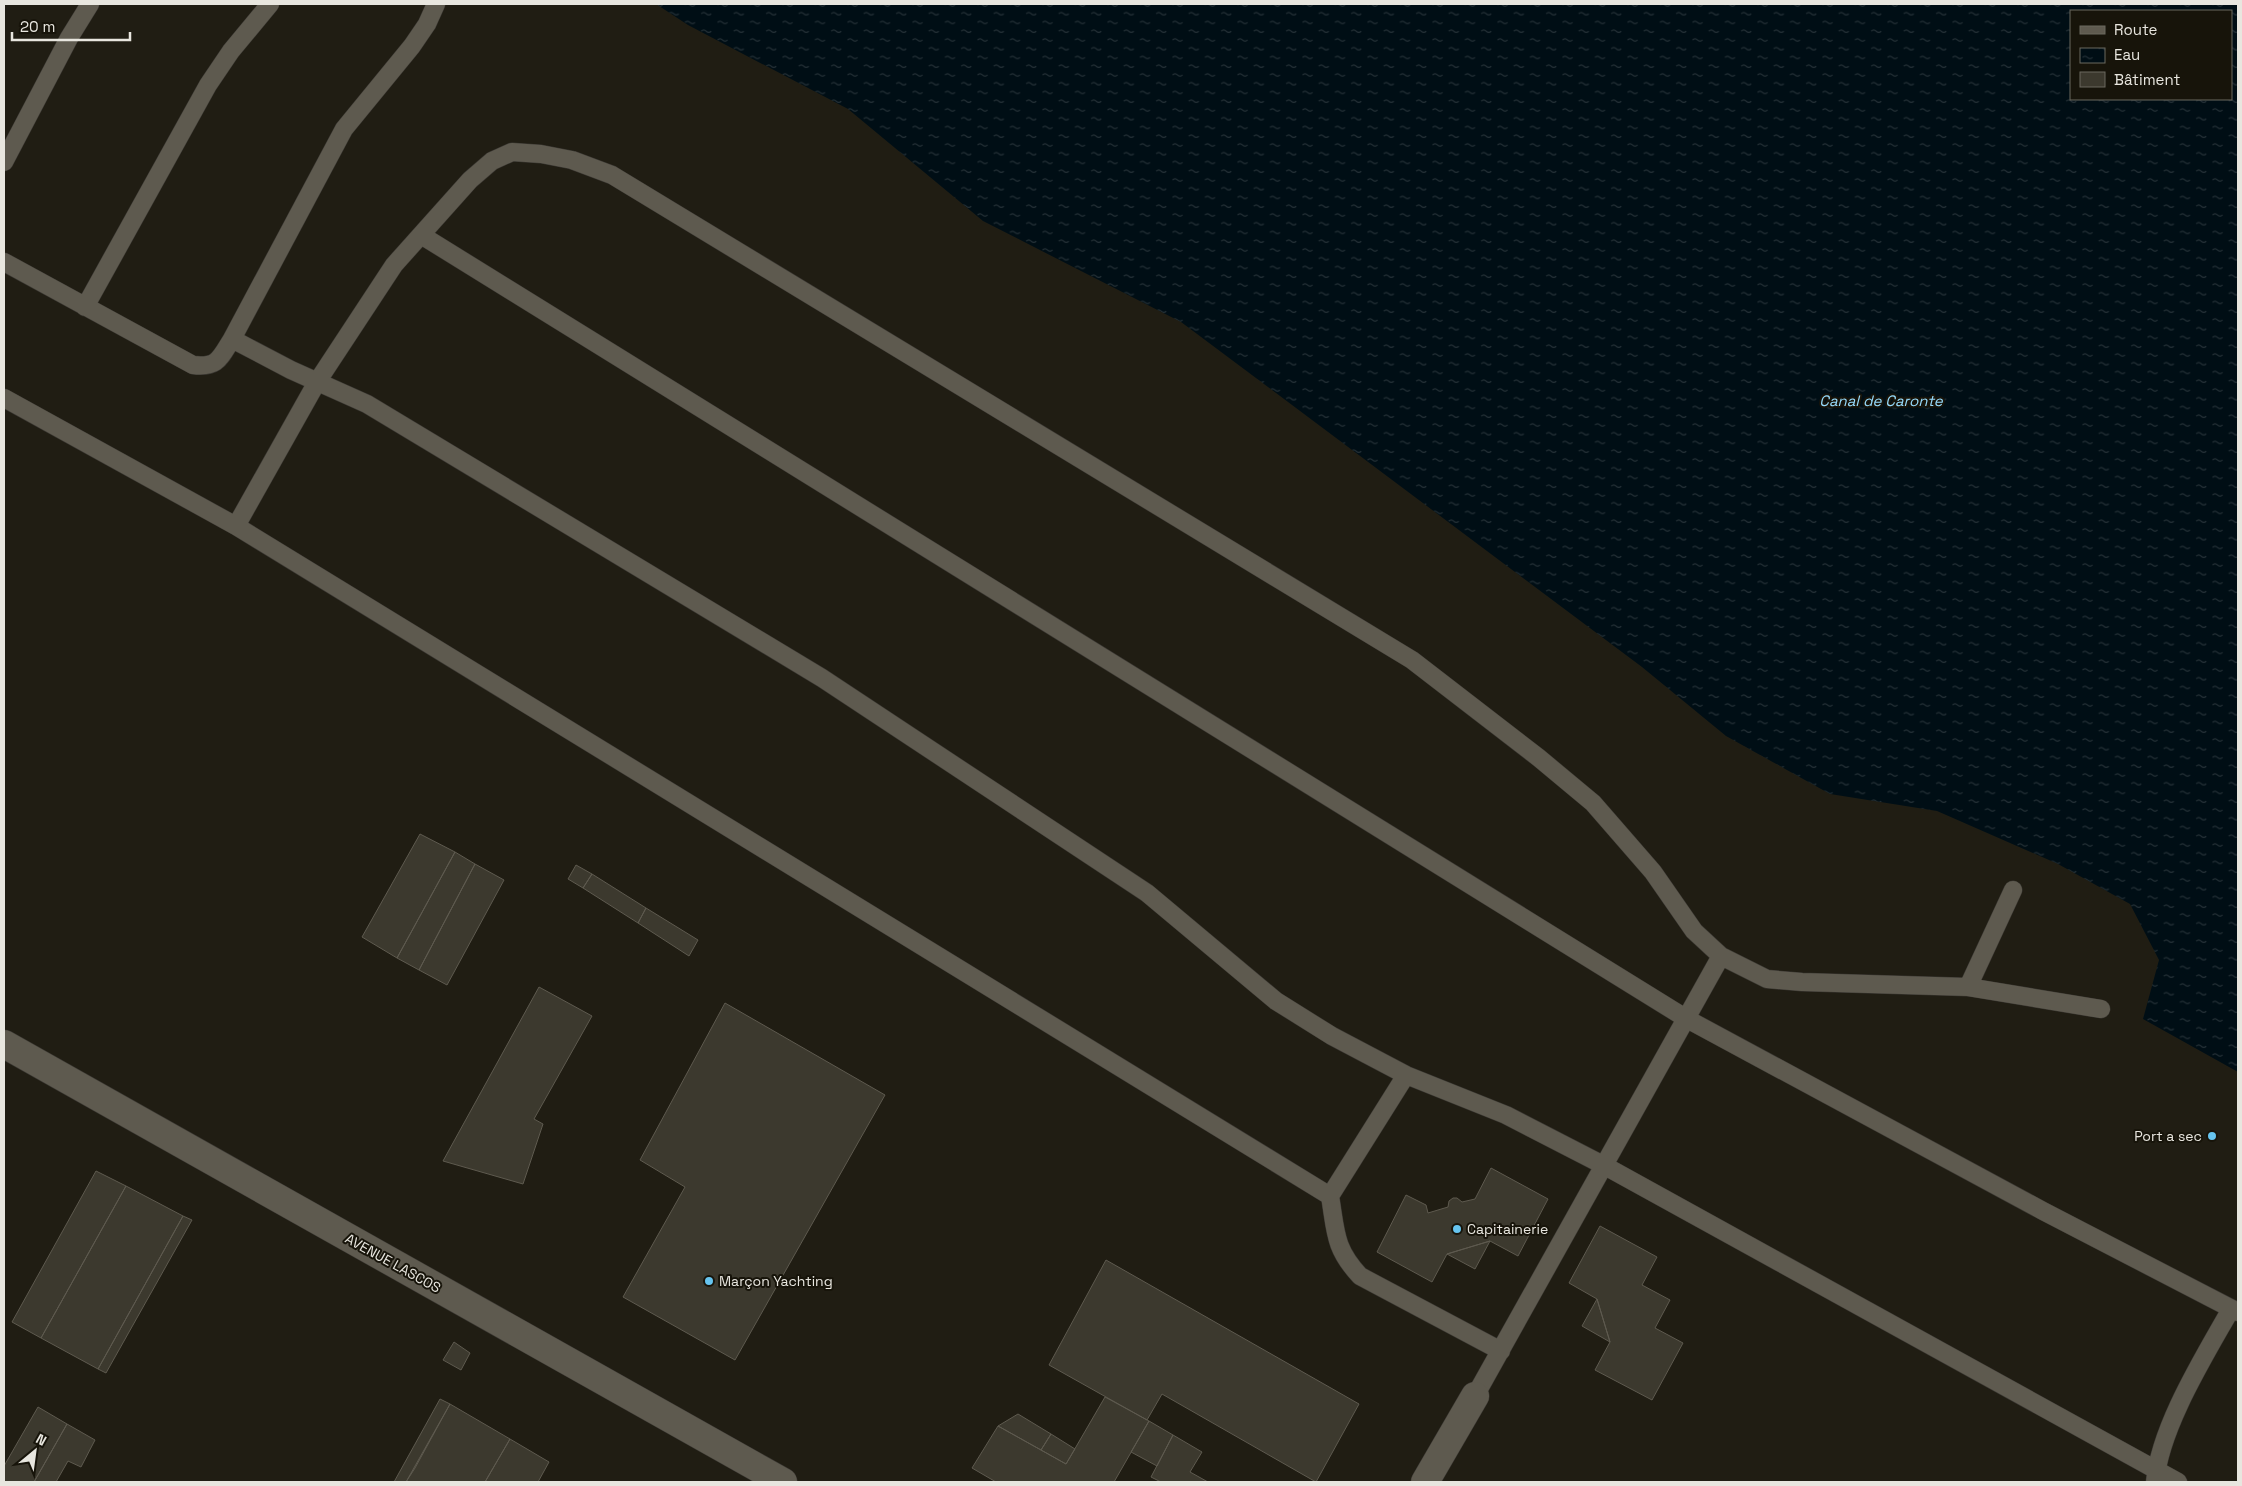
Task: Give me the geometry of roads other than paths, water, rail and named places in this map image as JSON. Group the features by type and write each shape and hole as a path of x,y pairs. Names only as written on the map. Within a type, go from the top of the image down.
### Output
{"street":[{"name":"AVENUE LASCOS","path":"4,1044 783,1482"},
{"path":"1425,1482 1475,1396"}],"lane":[{"path":"4,162 69,38 90,4"},
{"path":"85,307 208,85 231,51 270,4"},
{"path":"4,262 193,365 208,367 219,360 232,339 344,129 412,46 427,24 436,4"},
{"path":"236,526 317,382 394,265 470,180 492,161 512,152 541,154 572,160 612,175 1412,660 1539,758 1593,803 1653,872 1694,931 1721,956 1767,979 1802,982 1968,987 2101,1009"},
{"path":"421,235 1687,1019 2043,1211 2235,1310 2191,1382 2163,1444 2156,1477"},
{"path":"232,339 290,370 367,404 822,678 1147,893 1276,1001 1332,1036 1406,1075 1506,1116 1605,1166 2156,1477 2178,1482"},
{"path":"4,398 236,526 1330,1196"},
{"path":"1968,987 2013,890"},
{"path":"1475,1396 1721,956"},
{"path":"1406,1075 1330,1196 1339,1249 1360,1276 1501,1351"}],"water":[{"name":"Canal de Caronte","path":"656,4 2238,4 2238,1072 2143,1019 2159,960 2130,904 2058,864 1937,811 1830,794 1726,736 1642,667 1181,322 983,221 848,109 688,25"}],"place":[{"name":"Port a sec","path":"2212,1136"},
{"name":"Capitainerie","path":"1457,1229"},
{"name":"Marçon Yachting","path":"709,1281"}]}
